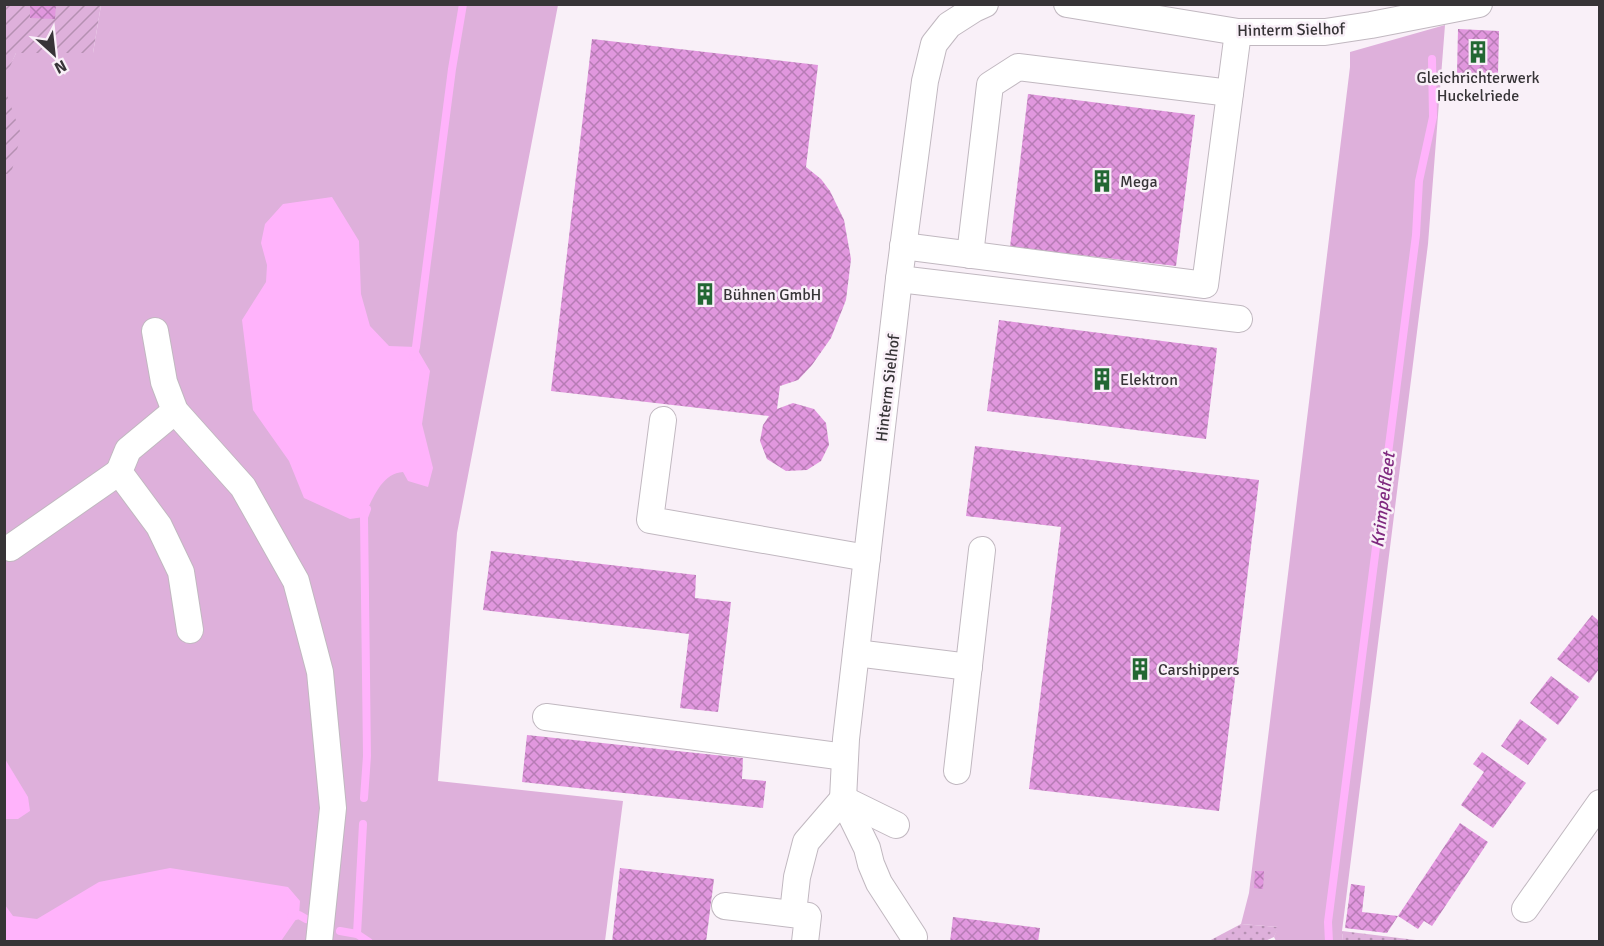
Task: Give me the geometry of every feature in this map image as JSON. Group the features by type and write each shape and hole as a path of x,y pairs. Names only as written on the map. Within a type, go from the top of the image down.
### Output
{"street":[{"name":"Hinterm Sielhof","path":"843,799 856,653 899,279 925,81 934,44 950,25 985,4"},
{"name":"Hinterm Sielhof","path":"1067,4 1238,32 1325,32 1479,4"},
{"path":"903,246 1205,285 1238,32"},
{"path":"970,255 990,86 1018,67 1230,93"},
{"path":"899,279 1239,319"},
{"path":"155,331 164,382 176,411 243,487 296,581 320,672 333,808 319,942"},
{"path":"10,548 119,472 129,450 176,411"},
{"path":"663,420 650,520 867,558"},
{"path":"119,472 159,526 181,572 190,630"},
{"path":"957,771 982,550"},
{"path":"856,653 969,668"},
{"path":"546,717 845,757"},
{"path":"843,799 896,825"},
{"path":"793,913 797,877 806,842 843,799"},
{"path":"843,799 867,848 879,884 914,937"},
{"path":"1525,909 1599,803"},
{"path":"725,906 808,916 805,942"}],"shaded area":[{"path":"5,5 101,5 93,53 16,53 5,78"},
{"path":"101,5 558,5 457,533 438,781 623,801 605,941 5,941 4,174 11,174 4,78 16,53 93,53"},
{"path":"1445,25 1428,244 1342,931 1343,941 1276,941 1274,937 1278,927 1241,924 1249,893 1350,52"},
{"path":"4,87 21,134 11,174 5,174"},
{"path":"332,197 359,241 361,294 370,326 389,346 416,347 430,371 422,424 433,468 428,487 408,481 403,472 395,474 383,482 364,517 350,519 304,498 289,461 253,410 242,320 266,282 267,265 261,243 265,224 283,204"},
{"path":"5,759 28,797 30,811 18,819 5,819"},
{"path":"170,868 288,887 300,901 299,915 281,941 5,941 5,905 13,916 37,919 99,882"},
{"path":"1241,924 1279,927 1274,937 1265,941 1207,942"},
{"path":"1342,931 1424,941 1343,941"}],"building":[{"path":"30,4 56,4 55,19 30,18"},
{"name":"Gleichrichterwerk Huckelriede","path":"1458,29 1499,31 1498,74 1457,73"},
{"path":"592,39 818,65 806,167 821,179 830,191 844,220 851,259 846,300 831,338 798,380 780,386 777,409 793,403 814,409 826,423 829,445 821,461 807,470 786,471 767,459 760,441 763,425 769,416 551,391"},
{"name":"Mega","path":"1028,94 1195,115 1176,266 1010,247"},
{"name":"Elektron","path":"999,320 1217,348 1206,439 987,411"},
{"name":"Carshippers","path":"975,446 1259,480 1219,811 1029,789 1061,527 966,516"},
{"path":"491,551 696,575 695,598 731,602 718,712 680,708 689,634 483,610"},
{"path":"1592,615 1599,621 1599,669 1589,683 1557,659"},
{"path":"1551,676 1579,697 1558,725 1530,703"},
{"path":"1520,719 1547,739 1528,765 1501,746"},
{"path":"527,735 743,758 742,779 766,781 763,808 522,782"},
{"path":"1482,752 1526,783 1493,828 1461,805 1484,772 1473,764"},
{"path":"1460,823 1488,842 1432,926 1424,921 1418,929 1398,916"},
{"path":"620,868 714,879 706,942 612,942"},
{"path":"1255,871 1264,871 1263,889 1254,888"},
{"path":"1351,884 1365,886 1362,912 1398,916 1387,933 1345,928"},
{"path":"953,917 1040,928 1038,942 950,942"}],"waterway":[{"path":"413,357 463,4"},
{"name":"Krimpelfleet","path":"1329,942 1328,922 1416,235 1419,181 1433,117 1432,59"},
{"path":"364,798 367,756 364,517 367,509"},
{"path":"357,934 363,824"},
{"path":"291,917 299,915 306,919"},
{"path":"340,931 357,934 369,942"}],"place":[{"name":"Gleichrichterwerk Huckelriede","path":"1478,52"},
{"name":"Mega","path":"1102,181"},
{"name":"Bühnen GmbH","path":"705,294"},
{"name":"Elektron","path":"1102,379"},
{"name":"Carshippers","path":"1140,669"}]}
